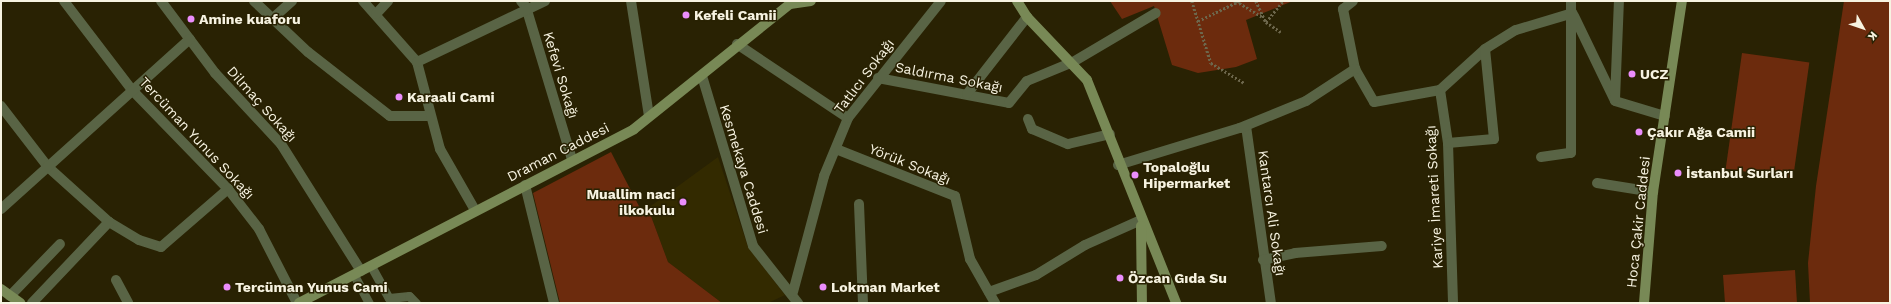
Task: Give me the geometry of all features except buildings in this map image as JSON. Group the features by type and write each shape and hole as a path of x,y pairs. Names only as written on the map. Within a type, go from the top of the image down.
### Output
{"street":[{"name":"Tercüman Yunus Sokağı","path":"64,1 132,90 228,188 259,229 298,303"},
{"name":"Dilmaç Sokağı","path":"161,1 215,73 281,144 358,273"},
{"path":"254,1 308,52 390,116 429,116"},
{"path":"272,19 292,1"},
{"path":"363,1 417,62 429,116 440,149 475,210"},
{"path":"376,14 388,1"},
{"path":"417,62 524,4 545,1"},
{"path":"631,1 649,116"},
{"name":"Draman Caddesi","path":"298,303 634,128 702,76 737,44 790,3 811,1"},
{"name":"Tatlıcı Sokağı","path":"793,292 824,176 848,118 878,78 941,1"},
{"path":"1018,1 1027,17 1072,62 1087,80 1110,134 1118,164 1176,303"},
{"path":"1353,1 1343,10 1355,69 1374,102 1440,90 1485,49 1516,30 1573,13"},
{"path":"1541,157 1571,153 1573,13 1571,1"},
{"path":"1615,100 1619,1"},
{"name":"Hoca Çakir Caddesi","path":"1644,303 1653,192 1682,1"},
{"name":"Kefevi Sokağı","path":"524,4 572,159"},
{"path":"1072,62 1156,13"},
{"path":"1573,13 1615,100 1664,116"},
{"path":"967,94 1027,17"},
{"path":"1,210 132,90 190,40"},
{"path":"737,44 848,118"},
{"path":"1448,143 1494,138 1485,49"},
{"name":"Saldırma Sokağı","path":"878,78 1009,103 1027,81 1072,62"},
{"path":"1118,164 1246,126 1306,101 1355,69"},
{"name":"Kesmekaya Caddesi","path":"702,76 753,246 793,292 798,303"},
{"name":"Kariye İmareti Sokağı","path":"1440,90 1448,143 1453,303"},
{"path":"1,106 48,167 109,222 139,240 161,247 228,188"},
{"path":"1028,119 1032,129 1068,144 1110,134"},
{"name":"Kantarcı Ali Sokağı","path":"1246,126 1263,260 1271,303"},
{"name":"Yörük Sokağı","path":"836,149 954,196 970,259 995,303"},
{"path":"1596,183 1653,192"},
{"path":"525,185 554,303"},
{"path":"859,204 864,303"},
{"path":"989,292 1036,275 1085,245 1141,220"},
{"path":"1141,220 1142,303"},
{"path":"32,303 109,222"},
{"path":"10,296 60,244"},
{"path":"1263,260 1295,253 1382,246"},
{"path":"116,280 128,303"},
{"path":"1,289 20,303"}],"lane":[{"path":"371,266 389,298 409,296 416,303"},
{"path":"358,273 369,303"}],"path":[{"path":"1192,1 1211,63 1244,83"},
{"path":"1198,21 1237,1 1263,17"},
{"path":"1256,1 1266,22 1281,32"},
{"path":"1266,22 1283,1"}],"shaded area":[{"path":"1110,1 1293,1 1246,20 1257,59 1236,67 1198,73 1172,65 1154,6 1122,19"},
{"path":"1844,1 1890,1 1890,303 1810,303 1808,263 1816,186"},
{"path":"1742,53 1809,62 1793,178 1726,169"},
{"path":"611,152 641,210 648,208 668,262 722,303 560,303 533,193"},
{"path":"718,157 748,247 785,295 768,303 722,303 668,262 648,208"},
{"path":"1795,270 1797,303 1725,303 1723,275"}],"place":[{"name":"Kefeli Camii","path":"686,15"},
{"name":"Amine kuaforu","path":"191,19"},
{"name":"UCZ","path":"1632,74"},
{"name":"Karaali Cami","path":"399,97"},
{"name":"Çakır Ağa Camii","path":"1639,132"},
{"name":"İstanbul Surları","path":"1678,173"},
{"name":"Topaloğlu Hipermarket","path":"1135,175"},
{"name":"Muallim naci ilkokulu","path":"683,202"},
{"name":"Özcan Gıda Su","path":"1120,278"},
{"name":"Tercüman Yunus Cami","path":"227,287"},
{"name":"Lokman Market","path":"823,287"}]}
